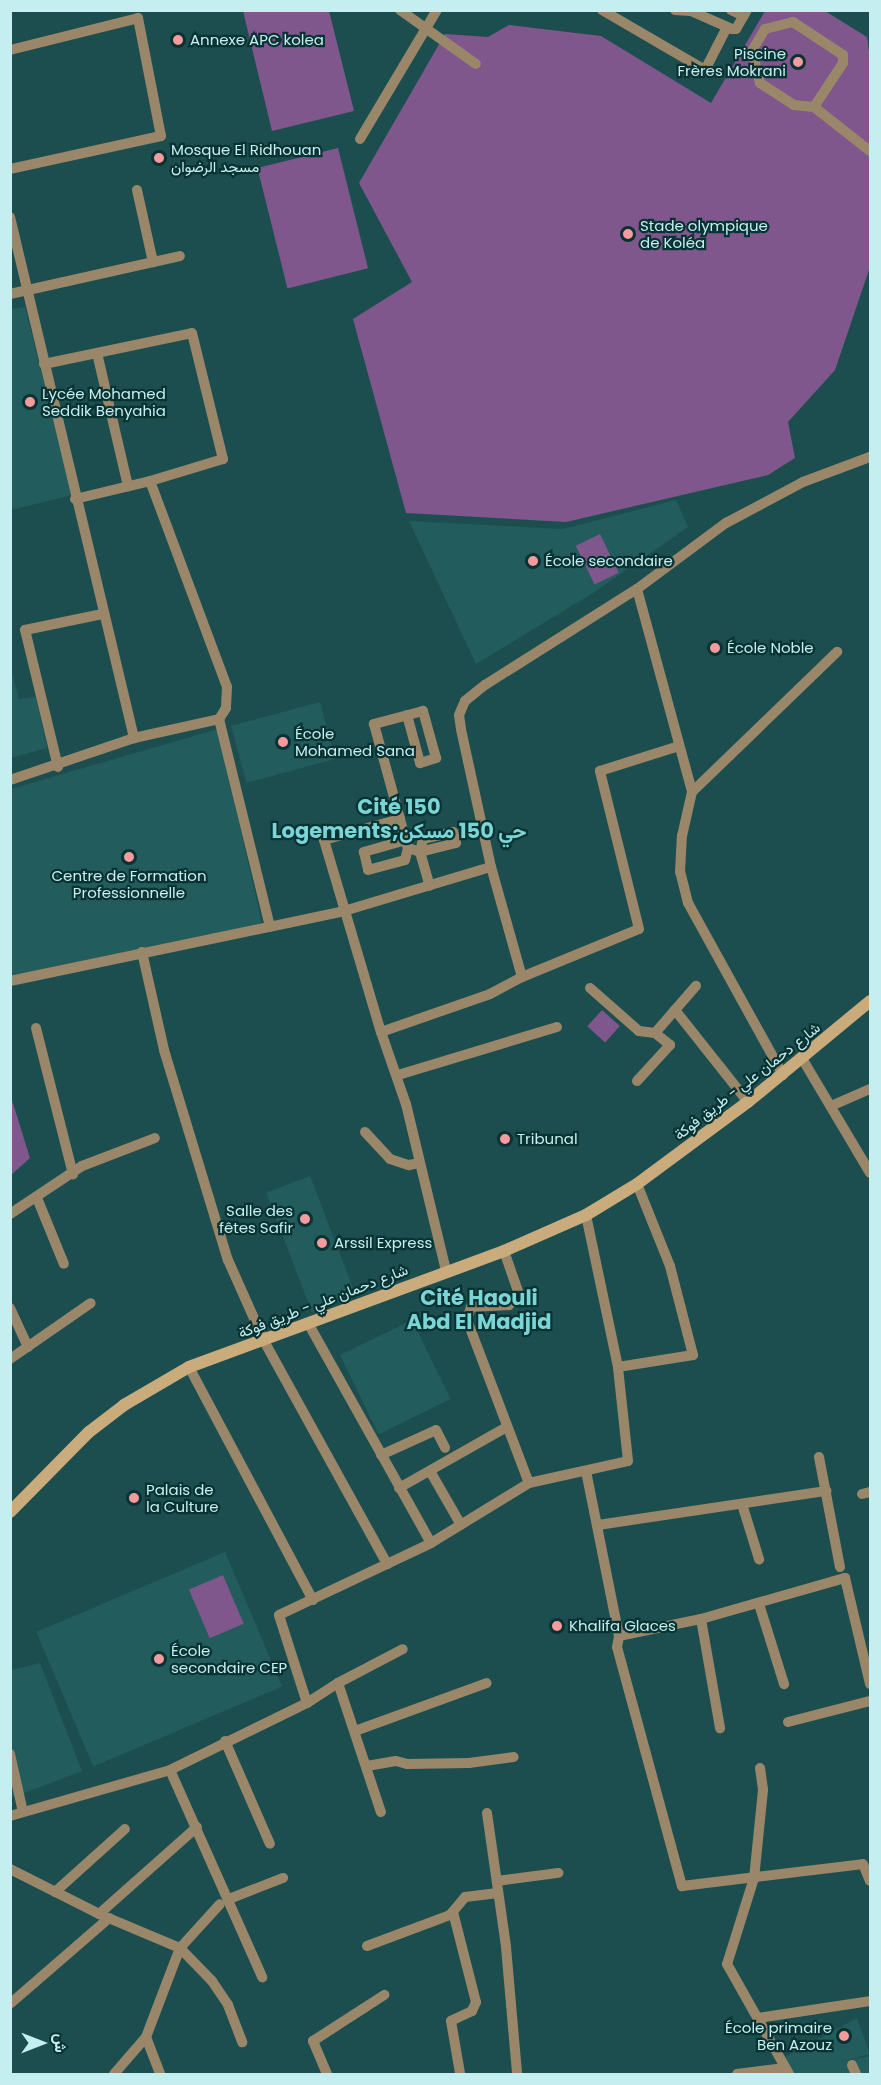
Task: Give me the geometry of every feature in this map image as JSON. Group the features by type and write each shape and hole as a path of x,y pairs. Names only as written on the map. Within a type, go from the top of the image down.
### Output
{"main road":[{"name":"شارع دحمان علي - طريق فوكة","path":"10,1512 89,1432 124,1405 189,1367 264,1341 446,1270 504,1251 586,1215 637,1184 748,1102 803,1060 870,1001"}],"street":[{"path":"400,10 476,64"},
{"path":"360,139 437,10"},
{"path":"602,10 705,70 727,27"},
{"path":"675,10 691,11 736,29 746,14 731,10"},
{"path":"10,50 138,14 161,136 10,169"},
{"path":"814,107 843,63 843,55 793,22 765,29 752,51 760,83 794,105 814,107 870,151"},
{"path":"137,190 153,262"},
{"path":"10,217 102,614 134,738"},
{"path":"10,294 180,256"},
{"path":"44,364 192,333 223,459 75,500"},
{"path":"97,353 128,486"},
{"path":"522,977 491,867 459,715 465,701 484,685 637,589 684,553 762,503 803,482 870,457"},
{"path":"10,780 58,767 134,738 219,719 226,708 227,687 150,481"},
{"path":"637,589 692,792 682,836 680,872 688,903 783,1075"},
{"path":"58,767 25,630 102,614"},
{"path":"692,792 837,652"},
{"path":"407,715 420,763 436,758 423,711 407,715 374,724 407,844 420,852 430,886"},
{"path":"219,719 270,927"},
{"path":"381,1032 490,994 522,977 639,929 600,771 679,746"},
{"path":"400,819 324,840 381,1032 398,1075 446,1270"},
{"path":"10,981 344,911 491,867"},
{"path":"142,952 164,1050 228,1260 264,1341 387,1564"},
{"path":"655,1033 696,986"},
{"path":"590,988 639,1031 655,1033 670,1045 636,1081"},
{"path":"675,1010 748,1102"},
{"path":"398,1075 557,1027"},
{"path":"36,1028 73,1174"},
{"path":"803,1060 870,1173"},
{"path":"831,1106 870,1089"},
{"path":"365,1132 390,1159 409,1165 419,1163"},
{"path":"10,1214 82,1166 155,1138"},
{"path":"618,1367 693,1355 670,1266 637,1184"},
{"path":"37,1198 64,1264"},
{"path":"307,1703 279,1615 431,1543 529,1483 628,1461 618,1367 586,1215"},
{"path":"504,1251 519,1294 509,1305 471,1307 467,1320 529,1483"},
{"path":"10,1359 91,1303"},
{"path":"10,1308 28,1347"},
{"path":"308,1323 431,1543"},
{"path":"189,1367 312,1600"},
{"path":"399,1488 507,1427"},
{"path":"381,1455 436,1430 446,1448"},
{"path":"819,1457 840,1567"},
{"path":"430,1471 461,1525"},
{"path":"586,1471 619,1636 617,1647 682,1886 867,1863 870,1881"},
{"path":"598,1525 826,1491"},
{"path":"742,1503 759,1559"},
{"path":"619,1636 701,1620 845,1578 866,1653 870,1683"},
{"path":"759,1604 783,1684"},
{"path":"701,1620 720,1728"},
{"path":"10,1816 170,1770 225,1741 307,1703 338,1683 403,1649"},
{"path":"338,1683 381,1812"},
{"path":"355,1731 487,1683"},
{"path":"788,1722 870,1701"},
{"path":"225,1741 270,1845"},
{"path":"10,1754 23,1812"},
{"path":"367,1766 396,1761 469,1763 514,1757"},
{"path":"737,2074 787,2071 727,1964 754,1878 762,1801 760,1768"},
{"path":"170,1770 197,1827 225,1901 262,1977"},
{"path":"487,1813 497,1881 517,2074"},
{"path":"11,2003 197,1827"},
{"path":"56,1892 125,1829"},
{"path":"10,1869 104,1916 180,1948 212,1981 228,2005 242,2042"},
{"path":"497,1881 558,1873"},
{"path":"114,2074 146,2037 180,1948 225,1901 282,1878"},
{"path":"367,1946 453,1912 465,1897 498,1893"},
{"path":"453,1912 476,2002 472,2011 451,2020 460,2073"},
{"path":"327,2074 313,2041 384,1995"},
{"path":"758,2018 870,2001"},
{"path":"146,2037 160,2074"}],"shaded area":[{"path":"243,11 329,11 354,111 272,131"},
{"path":"765,11 825,11 867,37 870,59 870,267 835,370 788,422 795,458 768,475 566,522 406,513 353,319 412,282 359,183 445,34 488,37 509,25 601,36 711,103"},
{"path":"338,148 368,268 287,288 257,168"},
{"name":"Lycée Mohamed Seddik Benyahia","path":"25,307 72,495 11,510 10,309"},
{"name":"École secondaire","path":"676,500 688,527 593,593 476,664 409,521 563,529"},
{"path":"600,534 619,573 595,584 576,546"},
{"path":"10,665 19,699 36,697 47,748 11,758"},
{"name":"École Mohamed Sana","path":"320,702 335,759 246,783 231,726"},
{"name":"Centre de Formation Professionnelle","path":"218,729 262,924 11,979 11,789"},
{"path":"602,1010 620,1026 605,1042 587,1026"},
{"path":"11,1097 30,1158 10,1175"},
{"path":"310,1176 356,1295 312,1312 266,1193"},
{"path":"412,1320 451,1399 379,1434 340,1355"},
{"name":"École secondaire CEP","path":"225,1552 282,1686 93,1766 36,1632"},
{"path":"223,1575 244,1624 210,1638 189,1589"},
{"path":"40,1663 82,1771 11,1798 11,1670"},
{"name":"École primaire Ben Azouz","path":"857,2018 870,2054 840,2062 870,2056 870,2074 793,2074 785,2057"}],"place":[{"name":"Annexe APC kolea","path":"178,40"},
{"name":"Piscine Frères Mokrani","path":"798,62"},
{"name":"Mosque El Ridhouan مسجد الرضوان","path":"159,158"},
{"name":"Stade olympique de Koléa","path":"628,234"},
{"name":"Lycée Mohamed Seddik Benyahia","path":"30,402"},
{"name":"École secondaire","path":"533,561"},
{"name":"École Noble","path":"715,648"},
{"name":"École Mohamed Sana","path":"283,742"},
{"name":"Centre de Formation Professionnelle","path":"129,857"},
{"name":"Tribunal","path":"505,1139"},
{"name":"Salle des fêtes Safir","path":"305,1219"},
{"name":"Arssil Express","path":"322,1243"},
{"name":"Palais de la Culture","path":"134,1498"},
{"name":"Khalifa Glaces","path":"557,1626"},
{"name":"École secondaire CEP","path":"159,1659"},
{"name":"École primaire Ben Azouz","path":"844,2036"}],"district":[{"name":"Cité 150 Logements;حي 150 مسكن","path":"399,819"},
{"name":"Cité Haouli Abd El Madjid","path":"479,1310"}]}
